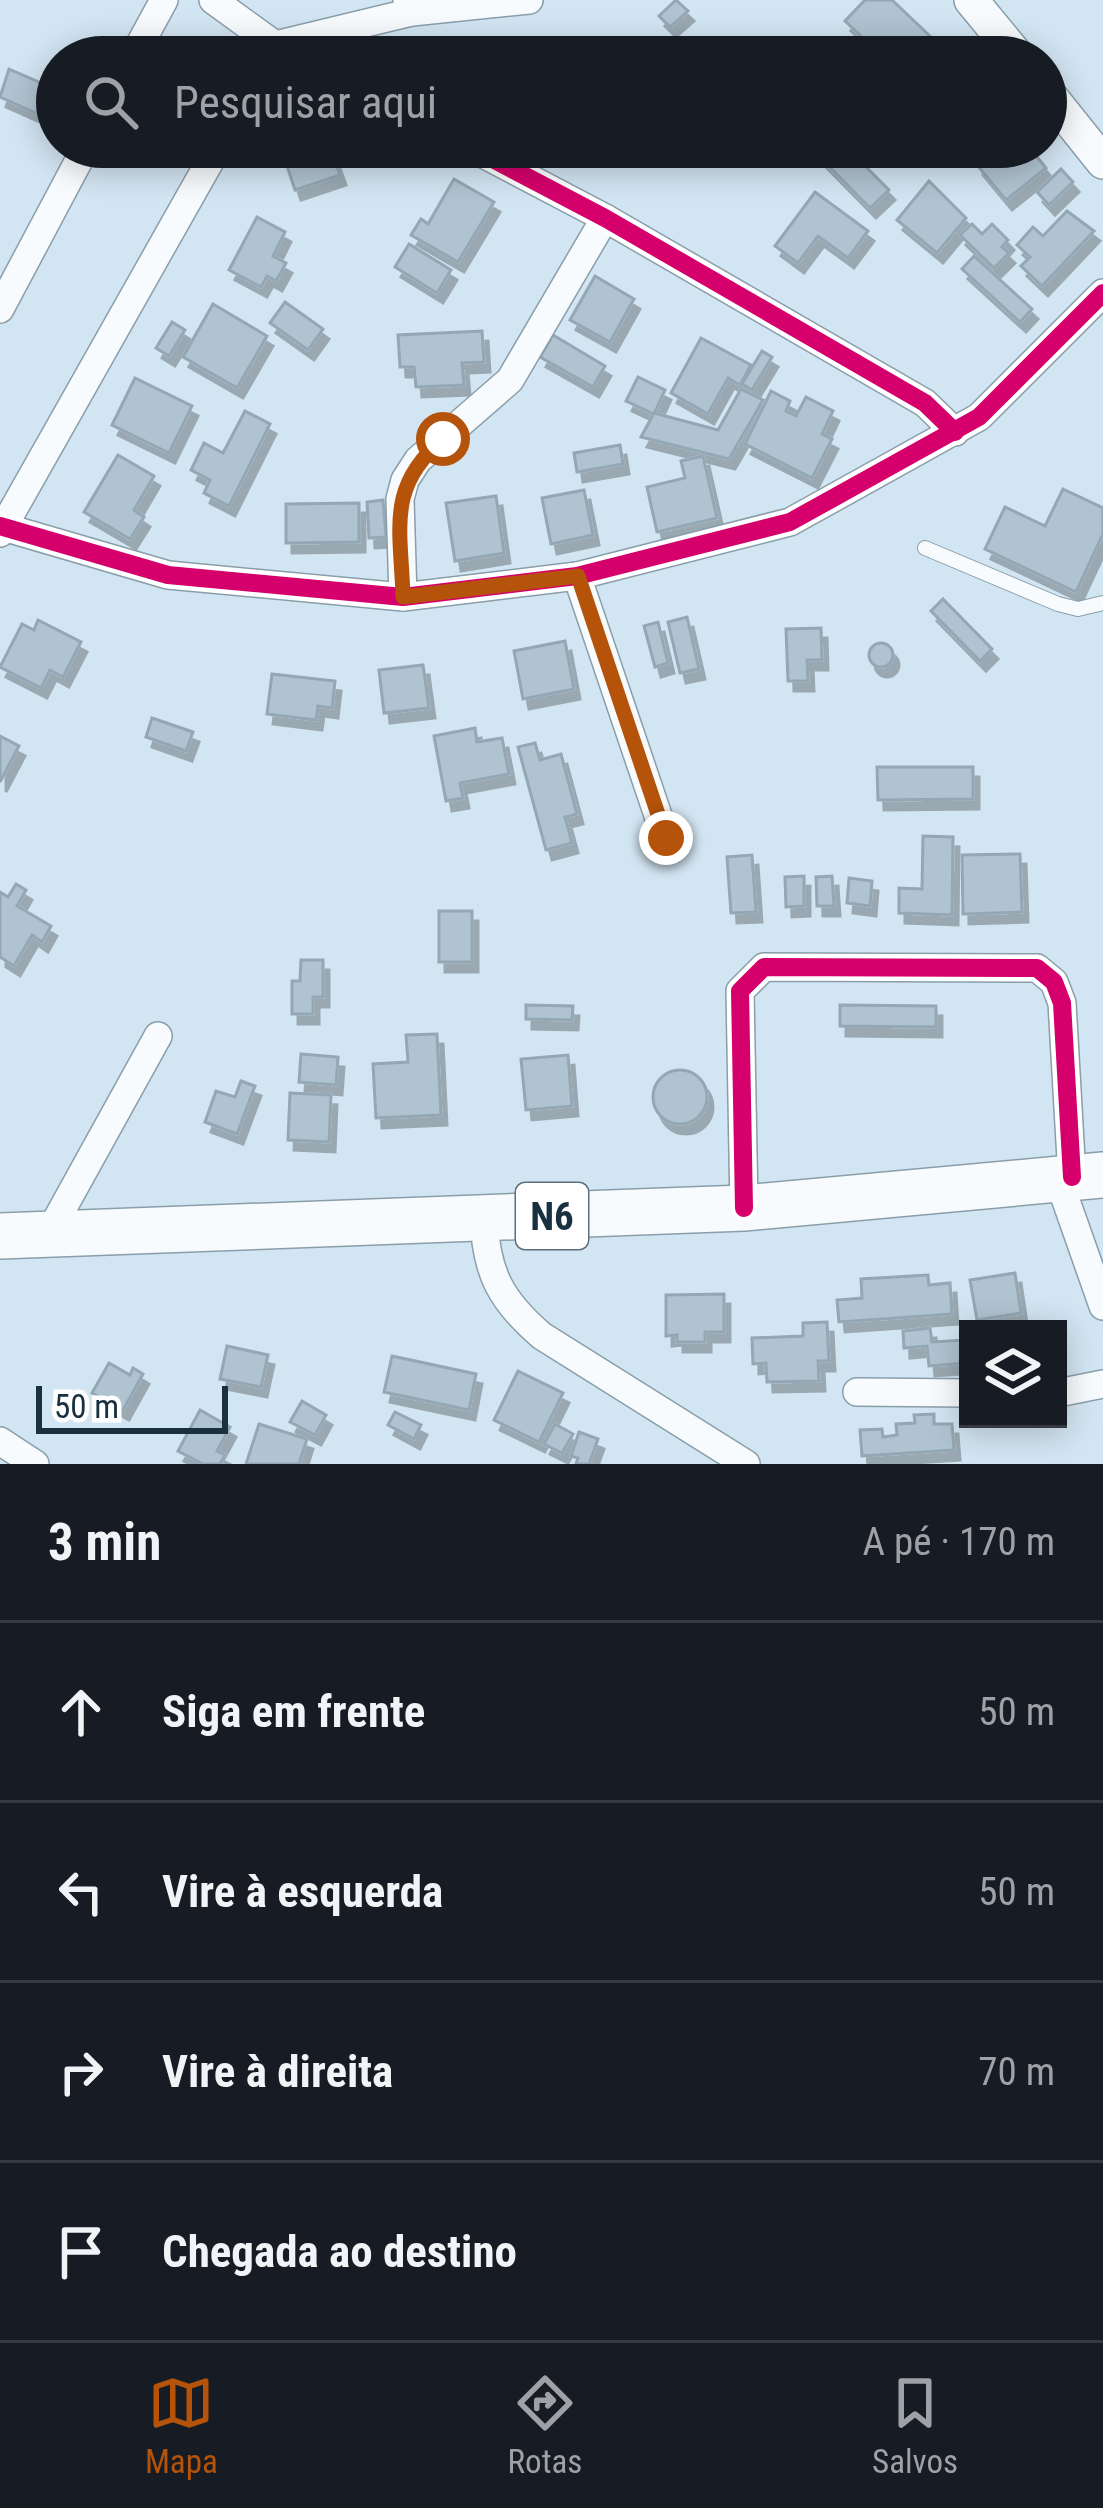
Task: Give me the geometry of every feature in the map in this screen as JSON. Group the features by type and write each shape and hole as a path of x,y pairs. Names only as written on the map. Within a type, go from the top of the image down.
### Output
{"highway":[{"name":"N6","path":"0,1236 744,1208 1078,1177"}],"street":[{"path":"145,36 164,0"},
{"path":"213,0 259,36"},
{"path":"327,36 409,6 529,0"},
{"path":"971,0 1001,36"},
{"path":"1067,117 1103,162"},
{"path":"0,309 75,168"},
{"path":"206,168 1,529 168,575 403,597 578,576 790,522 979,417 1103,293"},
{"path":"510,168 925,403 955,432"},
{"path":"403,597 400,499 405,480 418,460 510,380 605,218"},
{"path":"578,576 666,838"},
{"path":"744,1208 740,991 764,967 1037,968 1054,982 1062,1003 1078,1177 1103,1306"},
{"path":"48,1235 158,1036"},
{"path":"484,1220 494,1286 518,1315 542,1336 746,1464"},
{"path":"1067,1391 1103,1384"},
{"path":"857,1392 959,1393"},
{"path":"0,1441 34,1464"}],"lane":[{"path":"925,548 1058,604 1078,609 1103,603"}],"building":[{"path":"676,0 688,11 670,27 659,16"},
{"path":"865,0 892,0 930,36 861,36 845,21"},
{"path":"9,69 36,81 36,113 0,97"},
{"path":"288,168 338,168 340,175 295,190"},
{"path":"831,168 867,168 889,190 870,208"},
{"path":"979,168 1046,168 1006,200"},
{"path":"1061,169 1073,182 1049,205 1037,192"},
{"path":"454,179 494,202 458,262 411,235 421,219 428,224"},
{"path":"929,181 966,218 937,253 897,220"},
{"path":"815,192 868,231 848,258 818,236 798,263 775,246"},
{"path":"1067,211 1094,231 1042,286 1021,266 1030,257 1017,245 1033,227 1043,236"},
{"path":"257,217 285,232 273,256 286,263 276,281 267,276 261,287 229,270"},
{"path":"972,224 982,234 992,224 1008,240 1002,247 1009,253 994,268 960,235"},
{"path":"409,244 451,270 437,293 395,267"},
{"path":"974,256 1032,309 1020,322 962,269"},
{"path":"595,276 634,299 610,342 570,320"},
{"path":"285,302 323,329 308,350 270,323"},
{"path":"213,304 267,336 237,388 183,357"},
{"path":"172,322 185,330 169,356 156,348"},
{"path":"482,331 484,362 462,363 464,385 416,387 414,367 400,367 398,335"},
{"path":"553,335 605,366 593,387 540,357"},
{"path":"701,338 751,365 740,385 728,378 708,414 671,393"},
{"path":"762,351 772,357 752,390 742,384"},
{"path":"638,377 665,390 654,414 626,401"},
{"path":"135,378 192,406 169,453 112,425"},
{"path":"741,389 763,400 729,459 641,437 654,413 718,430"},
{"path":"771,391 790,401 786,411 796,416 806,397 833,411 822,434 832,439 812,478 745,444"},
{"path":"245,411 270,424 229,506 204,493 210,480 191,470 204,443 223,453"},
{"path":"620,445 623,464 577,472 574,453"},
{"path":"118,455 154,476 134,510 144,517 130,539 84,512"},
{"path":"703,456 717,518 657,532 647,487 685,478 681,461"},
{"path":"1063,489 1103,508 1103,534 1076,592 985,549 1005,507 1045,526"},
{"path":"584,490 593,535 551,544 542,498"},
{"path":"496,496 504,553 455,561 446,503"},
{"path":"383,500 386,537 369,538 367,502"},
{"path":"359,503 359,542 286,543 286,504"},
{"path":"943,599 992,649 980,661 931,611"},
{"path":"687,617 699,669 680,673 668,622"},
{"path":"38,620 81,642 63,677 50,670 41,688 0,667 22,624 34,630"},
{"path":"658,622 668,663 655,667 644,626"},
{"path":"821,628 822,660 807,660 808,681 788,681 786,629"},
{"path":"565,641 574,689 523,699 514,651"},
{"path":"881,643 893,655 881,667 869,655"},
{"path":"423,665 429,708 384,713 379,670"},
{"path":"272,674 335,681 332,708 318,706 316,720 267,714"},
{"path":"152,718 193,732 186,751 146,737"},
{"path":"475,728 477,742 502,738 509,774 460,783 463,798 446,801 434,736"},
{"path":"0,736 19,746 0,782"},
{"path":"535,743 540,760 561,754 577,814 565,817 572,843 546,850 518,747"},
{"path":"877,767 973,767 973,799 878,800"},
{"path":"923,836 953,837 952,915 899,913 899,888 922,889"},
{"path":"1020,854 1022,912 963,914 962,855"},
{"path":"752,855 756,912 731,913 727,857"},
{"path":"804,876 804,906 786,907 785,877"},
{"path":"832,876 834,906 817,906 816,877"},
{"path":"849,878 872,881 870,906 847,903"},
{"path":"16,884 26,890 17,906 51,926 42,942 32,935 14,966 0,957 0,892 8,897"},
{"path":"439,911 472,911 472,962 439,962"},
{"path":"301,960 323,960 323,997 313,997 313,1014 292,1014 292,981 300,981"},
{"path":"526,1005 573,1006 572,1020 526,1019"},
{"path":"840,1005 936,1006 936,1027 840,1026"},
{"path":"437,1034 441,1115 376,1118 373,1064 408,1062 406,1035"},
{"path":"301,1054 338,1057 336,1085 299,1082"},
{"path":"568,1055 572,1106 526,1110 521,1059"},
{"path":"680,1070 699,1078 707,1097 699,1116 680,1124 661,1116 653,1097 661,1078"},
{"path":"241,1081 255,1086 237,1134 205,1122 216,1091 235,1097"},
{"path":"290,1093 331,1095 329,1142 288,1140"},
{"path":"1015,1273 1021,1313 977,1320 970,1280"},
{"path":"928,1275 929,1285 950,1283 952,1314 839,1322 837,1300 862,1298 861,1279"},
{"path":"724,1294 724,1332 705,1332 705,1342 677,1342 677,1335 666,1336 666,1295"},
{"path":"827,1322 829,1361 818,1361 819,1381 767,1382 766,1363 753,1364 752,1338 803,1336 803,1323"},
{"path":"930,1328 932,1342 959,1340 959,1364 929,1366 927,1346 904,1348 903,1331"},
{"path":"227,1346 268,1355 261,1387 220,1379"},
{"path":"392,1356 476,1374 469,1410 384,1392"},
{"path":"109,1363 130,1375 133,1368 143,1374 123,1410 92,1393"},
{"path":"518,1371 563,1393 539,1442 494,1420"},
{"path":"302,1401 326,1415 315,1435 290,1422"},
{"path":"200,1410 230,1427 217,1451 225,1455 220,1464 203,1464 178,1451"},
{"path":"395,1412 421,1425 414,1439 388,1425"},
{"path":"934,1414 934,1424 952,1424 954,1450 862,1456 860,1430 882,1429 883,1437 897,1435 896,1424 915,1423 914,1415"},
{"path":"259,1424 307,1439 299,1464 246,1464"},
{"path":"555,1424 573,1434 562,1453 544,1444"},
{"path":"579,1432 598,1439 589,1464 576,1464 578,1458 571,1456"}],"cycle path":[{"path":"510,168 925,403 955,432"},
{"path":"0,526 168,575 403,597 577,576 790,522 979,417 1103,293"},
{"path":"744,1208 740,991 764,967 1037,968 1054,982 1062,1003 1072,1177"}],"route":[{"path":"443,439 418,460 400,499 403,597 578,576 666,838"}]}
